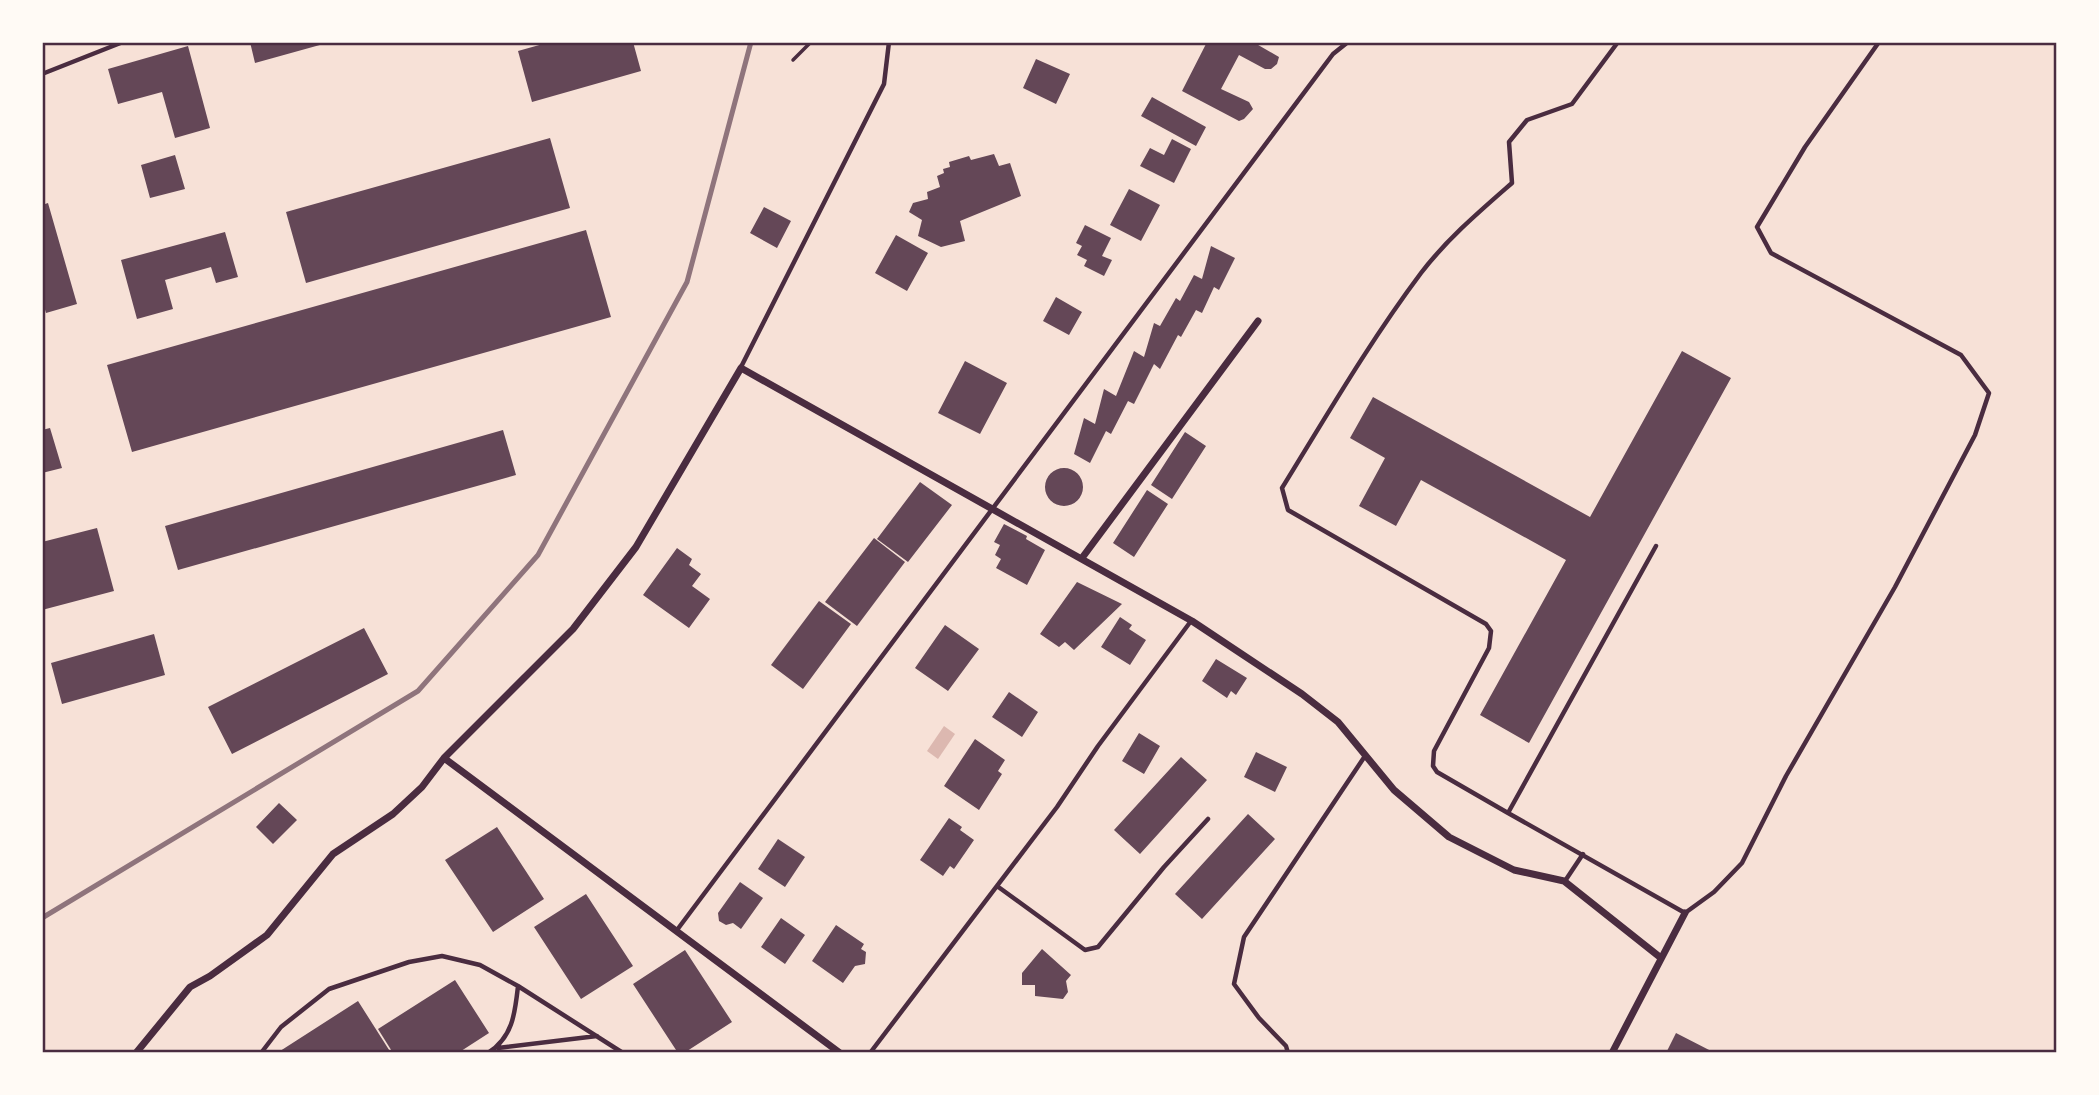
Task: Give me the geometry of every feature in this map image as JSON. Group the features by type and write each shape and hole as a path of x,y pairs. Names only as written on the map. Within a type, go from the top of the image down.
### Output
{"street":[{"path":"1082,558 1258,321"},
{"path":"136,1053 190,988 267,935 333,854 393,814 422,787 444,758 573,629 636,547 741,368 1192,621 1302,694 1338,722 1394,790 1449,838 1514,870 1564,881 1661,958"},
{"path":"444,758 841,1053"},
{"path":"1612,1053 1685,913"}],"lane":[{"path":"42,74 123,42"},
{"path":"741,368 884,84 888,42"},
{"path":"677,930 1333,54 1348,42"},
{"path":"1618,42 1572,104 1527,120 1509,142 1512,183 1463,226 1422,272 1351,376 1282,488 1288,510 1486,624 1491,631 1489,648 1434,751 1433,766 1437,772 1685,913 1714,892 1742,863 1786,776 1901,575 1975,435 1989,393 1961,355 1771,253 1757,227 1805,147 1879,42"},
{"path":"1508,813 1656,546"},
{"path":"870,1053 1192,621"},
{"path":"1288,1053 1286,1046 1259,1018 1234,984 1244,937 1365,755"},
{"path":"997,886 1085,950 1098,947 1208,819"},
{"path":"1564,881 1583,854"},
{"path":"261,1053 281,1027 329,989 409,962 442,956 480,965 518,986 622,1053"},
{"path":"497,1048 508,1034 514,1016 518,986"},
{"path":"488,1053 497,1048 597,1036"}],"path":[{"path":"793,60 810,42"}],"shaded area":[{"path":"944,726 955,734 938,759 927,751"}],"building":[{"path":"250,42 327,42 327,43 255,63"},
{"path":"550,42 633,42 641,71 532,102 518,51"},
{"path":"1207,42 1253,42 1279,57 1277,64 1271,69 1265,69 1239,55 1221,89 1249,102 1253,109 1244,119 1239,121 1182,91"},
{"path":"188,46 210,128 175,138 162,92 118,104 108,69"},
{"path":"1036,59 1070,74 1056,104 1023,88"},
{"path":"1152,97 1206,127 1196,146 1141,116"},
{"path":"550,138 570,208 306,283 286,212"},
{"path":"1172,139 1191,149 1174,183 1140,166 1150,148 1164,155"},
{"path":"994,154 999,166 1010,163 1021,196 960,221 965,241 941,247 918,236 922,220 909,212 913,203 928,199 927,192 940,187 937,176 944,173 943,169 950,167 949,162 969,156 971,160"},
{"path":"175,155 185,189 150,198 141,165"},
{"path":"1129,189 1160,205 1141,241 1110,225"},
{"path":"48,203 77,304 46,313 42,299 42,205"},
{"path":"764,207 791,221 777,248 750,233"},
{"path":"1085,225 1111,238 1102,256 1112,260 1104,276 1084,266 1087,260 1077,255 1082,246 1076,243"},
{"path":"586,230 611,317 132,452 107,365"},
{"path":"225,232 238,277 216,283 211,267 165,280 173,309 137,319 121,260"},
{"path":"896,235 928,253 907,291 875,273"},
{"path":"1211,246 1235,258 1219,290 1214,287 1202,313 1196,310 1181,337 1178,335 1160,369 1154,364 1134,404 1128,401 1111,434 1106,431 1090,463 1074,454 1084,418 1095,424 1104,389 1116,396 1134,351 1144,357 1154,323 1160,326 1176,298 1180,301 1194,275 1202,279"},
{"path":"1056,297 1082,312 1069,335 1043,321"},
{"path":"1682,351 1731,378 1529,743 1480,715 1566,560 1421,480 1396,526 1359,506 1385,458 1350,438 1373,397 1590,517"},
{"path":"965,361 1007,383 980,434 938,413"},
{"path":"50,428 62,468 42,473 42,430"},
{"path":"503,430 516,475 178,570 165,526"},
{"path":"1185,432 1206,446 1172,499 1151,485"},
{"path":"1064,468 1077,474 1083,487 1077,500 1064,506 1051,500 1045,487 1051,474"},
{"path":"920,482 952,505 908,562 877,539"},
{"path":"1147,490 1168,504 1134,557 1113,543"},
{"path":"1004,524 1027,536 1026,539 1045,550 1027,585 996,568 1001,559 995,555 1000,545 994,542"},
{"path":"97,528 114,591 42,610 42,542"},
{"path":"874,538 905,562 857,626 825,602"},
{"path":"677,548 692,559 689,565 701,574 692,586 710,599 689,628 643,595"},
{"path":"1077,582 1122,604 1074,650 1065,642 1059,647 1040,634"},
{"path":"819,601 851,624 803,689 771,665"},
{"path":"1120,617 1132,625 1129,629 1146,640 1130,665 1101,647"},
{"path":"945,625 979,649 948,691 915,668"},
{"path":"364,628 388,674 232,754 208,707"},
{"path":"154,634 165,675 62,704 51,663"},
{"path":"1216,659 1247,678 1236,695 1231,691 1227,698 1202,681"},
{"path":"1009,692 1038,712 1022,737 992,717"},
{"path":"1139,733 1160,746 1144,774 1122,761"},
{"path":"975,739 1005,760 998,771 1002,774 979,810 944,786"},
{"path":"1256,752 1287,767 1275,792 1244,777"},
{"path":"1181,757 1207,780 1140,854 1114,830"},
{"path":"279,803 297,820 273,844 256,827"},
{"path":"1248,814 1275,839 1202,919 1175,894"},
{"path":"949,818 974,840 954,869 950,866 943,876 920,860"},
{"path":"497,827 544,899 493,932 445,860"},
{"path":"778,839 805,857 785,887 758,869"},
{"path":"740,882 763,898 741,929 733,923 726,925 719,921 718,913"},
{"path":"586,894 633,966 581,999 534,927"},
{"path":"781,918 805,935 785,964 761,947"},
{"path":"836,925 864,944 861,949 866,952 865,964 855,966 843,983 812,961"},
{"path":"1042,949 1071,975 1066,981 1068,992 1063,999 1035,996 1035,985 1022,985 1022,973"},
{"path":"685,950 732,1022 684,1053 678,1053 633,984"},
{"path":"455,980 489,1033 458,1053 393,1053 378,1029"},
{"path":"358,1001 391,1053 277,1053"},
{"path":"1676,1033 1715,1053 1666,1053"}],"railway":[{"path":"42,918 418,691 538,555 687,282 751,42"}]}
